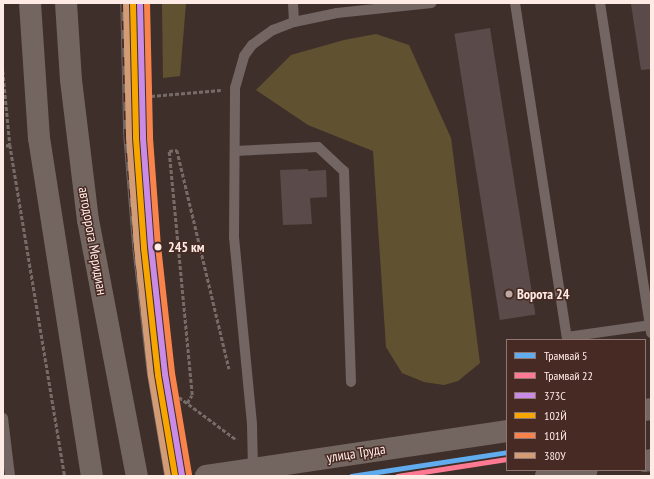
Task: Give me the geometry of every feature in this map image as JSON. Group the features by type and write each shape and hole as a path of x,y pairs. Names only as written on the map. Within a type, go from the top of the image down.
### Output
{"main road":[{"path":"30,3 39,138 82,421 92,476"},
{"name":"автодорога Меридиан","path":"66,3 72,87 87,212 137,476"},
{"name":"улица Труда","path":"206,476 253,461 506,431"},
{"path":"546,476 580,471"}],"lane":[{"path":"293,3 294,22"},
{"path":"253,461 234,238 235,88 244,56 252,45 273,30 337,8 431,3"},
{"path":"515,3 567,337 651,328 600,3"},
{"path":"235,151 318,147 344,171 351,382"},
{"path":"3,418 10,476"}],"path":[{"path":"3,71 10,145 65,476"},
{"path":"151,96 235,88"},
{"path":"3,147 10,145"},
{"path":"187,403 192,395 169,151 177,150 231,374"},
{"path":"179,397 253,461"}],"shaded area":[{"path":"162,3 186,3 180,76 163,78"},
{"path":"376,34 409,45 451,138 480,363 458,381 444,385 424,382 402,373 386,347 373,151 308,125 256,90 291,55 344,40"}],"building":[{"path":"651,3 651,69 641,70 631,4"},
{"path":"490,28 535,314 500,320 454,34"},
{"path":"308,169 308,171 326,170 327,197 310,198 312,224 283,225 280,170"}],"railway":[{"path":"123,3 126,135 135,248 150,375 167,476"}],"tram line":[{"name":"5","path":"351,476 506,452"},
{"name":"22","path":"397,476 506,459"}],"transit line":[{"name":"380У","path":"126,3 129,138 137,248 151,376 168,476"},
{"name":"102Й","path":"133,3 136,138 144,248 158,375 175,476"},
{"name":"373C","path":"140,3 143,138 151,247 165,374 182,476"},
{"name":"101Й","path":"147,3 150,138 158,246 172,373 189,475"}],"place":[{"name":"245 км","path":"158,247"},
{"name":"Ворота 24","path":"509,294"}]}
